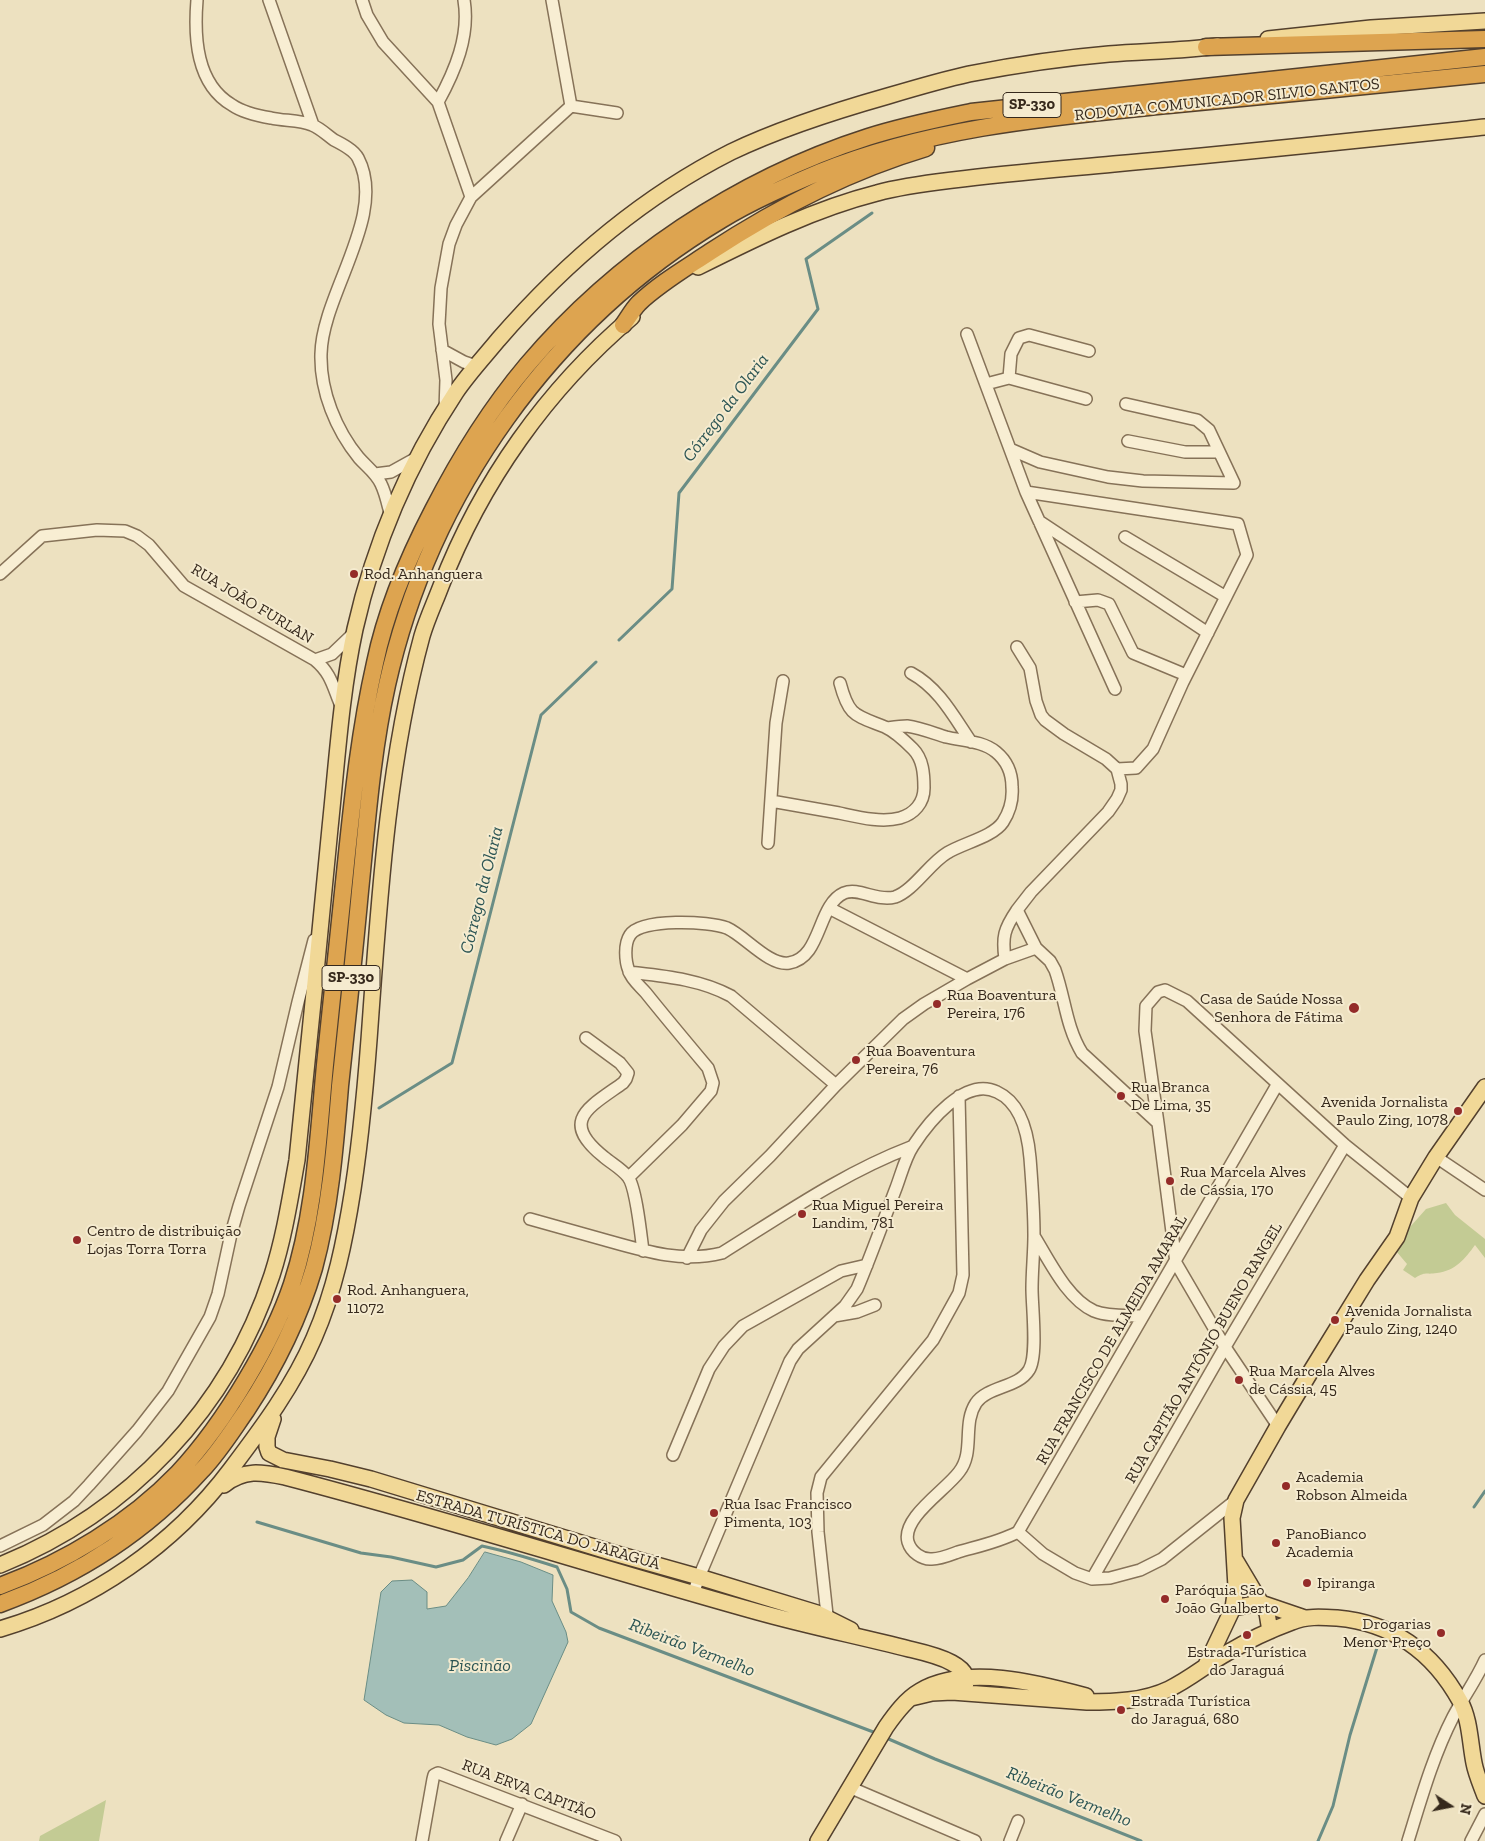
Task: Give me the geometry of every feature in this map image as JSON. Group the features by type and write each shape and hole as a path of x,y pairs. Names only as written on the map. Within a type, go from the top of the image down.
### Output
{"highway":[{"path":"1206,47 1485,39"},
{"name":"RODOVIA COMUNICADOR SILVIO SANTOS","path":"0,1586 81,1548 115,1526 156,1493 176,1474 216,1425 235,1398 264,1349 291,1287 310,1208 356,760 376,657 398,587 416,544 448,479 475,436 526,365 562,326 617,276 678,229 718,205 810,159 866,138 920,122 971,112 1485,57"},
{"name":"RODOVIA COMUNICADOR SILVIO SANTOS","path":"0,1604 36,1591 72,1573 122,1541 180,1494 206,1467 229,1437 262,1385 296,1319 313,1272 327,1203 374,754 388,680 407,612 437,536 502,422 554,358 578,332 628,286 688,240 718,221 757,200 828,169 898,145 967,129 1071,115 1485,74"},
{"path":"623,325 638,304 665,282 691,263 780,209 863,171 944,142 967,129"}],"main road":[{"path":"0,1565 32,1552 94,1516 139,1480 172,1447 217,1388 236,1358 264,1299 287,1221 300,1134 342,709 355,632 371,572 404,485 458,388 532,302 562,272 616,226 677,183 722,157 756,141 846,108 969,74 1051,61 1109,54 1206,47 1326,32 1485,20"},
{"path":"0,1630 86,1594 156,1547 189,1519 208,1499 243,1454 300,1369 315,1336 335,1280 346,1232 364,1102 392,793 404,712 424,631 452,558 491,484 526,429 547,402 596,348 669,286 695,268 777,228 878,192 931,183 1024,172 1485,128"},
{"path":"1205,1667 1233,1608 1236,1587 1232,1518 1236,1500 1278,1426 1383,1257 1390,1232 1404,1216 1411,1198 1436,1156 1485,1087"},
{"name":"ESTRADA TURÍSTICA DO JARAGUÁ","path":"284,1395 267,1437 267,1447 269,1452 275,1457 371,1479 699,1577 817,1613 828,1624"},
{"name":"ESTRADA TURÍSTICA DO JARAGUÁ","path":"208,1499 235,1477 251,1473 274,1474 412,1511 693,1594 828,1624 865,1638 921,1652 957,1665 995,1673 1010,1679"},
{"path":"1235,1560 1267,1613 1270,1631"},
{"path":"1233,1608 1261,1603 1305,1618"},
{"path":"921,1652 956,1686 1070,1702 1107,1702 1146,1696 1168,1689 1227,1653 1270,1631 1305,1618 1350,1619 1374,1625 1399,1636 1428,1657 1443,1673 1461,1703 1467,1724 1474,1766 1485,1796"},
{"path":"1220,1638 1220,1648 1227,1653"},
{"path":"956,1686 957,1665"},
{"path":"818,1841 886,1727 896,1713 919,1691 1010,1679 1064,1690 1107,1702"}],"street":[{"path":"197,0 197,45 202,69 214,89 223,99 234,107 271,118 313,125 357,155 363,168 367,186 365,204 357,234 322,335 321,354 323,376 336,422 345,439 360,459 375,474 381,485 391,516"},
{"path":"269,0 313,125"},
{"path":"362,0 367,16 383,42 438,102 471,197"},
{"path":"438,102 449,83 463,40 465,24 464,0"},
{"path":"552,0 571,106"},
{"path":"571,106 617,113"},
{"path":"445,410 446,380 439,324 441,288 449,244 456,224 471,197 571,106"},
{"path":"967,334 1026,492 1115,689"},
{"path":"1009,378 1010,354 1019,338 1029,335 1089,350"},
{"path":"442,350 476,366"},
{"path":"986,384 1009,378 1086,399"},
{"path":"1010,449 1040,462 1108,477 1143,481 1234,483 1209,430 1198,420 1126,404"},
{"path":"1128,441 1185,452 1219,452"},
{"path":"375,474 391,472 418,457"},
{"path":"1026,492 1238,524 1247,555 1186,675 1153,749 1136,768 1117,769"},
{"path":"1039,520 1208,633"},
{"name":"RUA JOÃO FURLAN","path":"0,574 42,536 112,530 125,531 137,536 149,545 184,586 314,660 324,668 342,709"},
{"path":"1125,537 1226,596"},
{"path":"1076,602 1098,600 1109,604 1133,653 1186,675"},
{"name":"RUA JOÃO FURLAN","path":"314,660 332,654 355,632"},
{"path":"1005,959 1003,934 1008,923 1031,892 1096,825 1117,800 1122,784 1117,769 1106,759 1044,720 1038,709 1030,668 1017,647"},
{"path":"910,673 923,680 944,702 971,742"},
{"path":"768,843 776,723 783,681"},
{"path":"771,801 874,819 894,819 912,814 923,798 924,777 921,760 913,749 887,728 860,718 851,710 844,698 840,683"},
{"path":"629,1177 682,1125 711,1091 713,1083 708,1068 629,972 626,946 634,931 652,924 717,924 737,933 775,962 788,964 796,962 809,951 829,908 839,895 852,891 880,899 902,894 947,853 996,830 1003,822 1013,800 1009,768 1003,758 987,746 908,726 887,728"},
{"path":"0,1546 43,1525 74,1501 90,1485 138,1431 168,1391 210,1317 218,1294 239,1206 278,1088 322,907"},
{"path":"829,908 967,979"},
{"path":"1017,910 1036,948 1050,961 1055,970 1074,1040 1082,1053 1158,1123"},
{"path":"687,1258 701,1230 724,1201 903,1019 924,1004 967,979 1005,959 1036,948"},
{"path":"629,972 715,987 731,996 836,1085"},
{"path":"1278,1426 1225,1346 1176,1263 1145,1031 1144,1014 1150,1000 1158,992 1165,990 1187,1001 1345,1145 1411,1198"},
{"path":"586,1038 620,1063 628,1073 623,1083 587,1110 582,1117 580,1131 584,1139 629,1177 643,1251"},
{"name":"RUA FRANCISCO DE ALMEIDA AMARAL","path":"1018,1532 1278,1085"},
{"path":"693,1594 790,1360 798,1349 845,1306 857,1289 912,1148 933,1121 959,1096 968,1091 986,1089 997,1091 1010,1101 1024,1126 1029,1148 1034,1236 1032,1287 1033,1356 1030,1369 1022,1376 976,1403 970,1422 969,1451 962,1469 914,1518 908,1531 908,1545 921,1557 934,1559 1004,1539 1018,1532 1058,1565 1092,1579 1110,1578 1140,1570 1162,1559 1236,1500"},
{"path":"828,1624 818,1532 817,1493 821,1477 933,1340 959,1292 963,1276 959,1096"},
{"name":"RUA CAPITÃO ANTÔNIO BUENO RANGEL","path":"1092,1579 1225,1346 1345,1145"},
{"path":"530,1219 643,1251 687,1258 707,1256 722,1253 845,1177 887,1156 912,1148"},
{"path":"1436,1156 1485,1190"},
{"path":"1034,1236 1070,1293 1082,1303 1094,1310 1108,1314 1143,1316"},
{"path":"674,1455 709,1369 724,1346 742,1326 841,1271 867,1265"},
{"path":"834,1316 858,1312 875,1305"},
{"path":"1408,1841 1440,1746 1485,1660"},
{"name":"RUA ERVA CAPITÃO","path":"422,1841 433,1779 436,1774 441,1773 522,1804 602,1838 615,1841"},
{"path":"849,1787 975,1841"},
{"path":"506,1841 522,1804"},
{"path":"1471,1841 1485,1814"},
{"path":"1010,1841 1018,1821"}],"green space":[{"path":"1446,1203 1455,1215 1485,1239 1485,1258 1475,1245 1463,1259 1449,1270 1424,1274 1415,1278 1403,1270 1407,1264 1396,1251 1410,1227 1426,1209"},
{"path":"106,1800 99,1841 39,1841 40,1836"}],"water":[{"name":"Piscinão","path":"485,1552 521,1562 553,1575 552,1601 566,1632 568,1642 531,1724 512,1739 496,1745 467,1737 439,1725 404,1723 386,1715 364,1700 381,1592 392,1581 412,1580 427,1592 427,1609 446,1606"}],"waterway":[{"name":"Córrego da Olaria","path":"619,640 672,589 679,493 818,309 806,259 872,213"},
{"name":"Córrego da Olaria","path":"379,1108 452,1063 541,715 596,662"},
{"path":"1474,1507 1485,1491"},
{"name":"Ribeirão Vermelho","path":"257,1522 361,1553 391,1557 436,1567 463,1560 482,1546 557,1567 567,1589 571,1612 599,1628 876,1733"},
{"path":"1318,1841 1333,1806 1350,1735 1379,1641"},
{"name":"Ribeirão Vermelho","path":"884,1737 1141,1841"}],"place":[{"name":"Rod. Anhanguera","path":"354,574"},
{"name":"Rua Boaventura Pereira, 176","path":"937,1004"},
{"name":"Casa de Saúde Nossa Senhora de Fátima","path":"1354,1008"},
{"name":"Rua Boaventura Pereira, 76","path":"856,1060"},
{"name":"Rua Branca De Lima, 35","path":"1121,1096"},
{"name":"Avenida Jornalista Paulo Zing, 1078","path":"1458,1111"},
{"name":"Rua Marcela Alves de Cássia, 170","path":"1170,1181"},
{"name":"Rua Miguel Pereira Landim, 781","path":"802,1214"},
{"name":"Centro de distribuição Lojas Torra Torra","path":"77,1240"},
{"name":"Rod. Anhanguera, 11072","path":"337,1299"},
{"name":"Avenida Jornalista Paulo Zing, 1240","path":"1335,1320"},
{"name":"Rua Marcela Alves de Cássia, 45","path":"1239,1380"},
{"name":"Academia Robson Almeida","path":"1286,1486"},
{"name":"Rua Isac Francisco Pimenta, 103","path":"714,1513"},
{"name":"PanoBianco Academia","path":"1276,1543"},
{"name":"Ipiranga","path":"1307,1583"},
{"name":"Paróquia São João Gualberto","path":"1165,1599"},
{"name":"Drogarias Menor Preço","path":"1441,1633"},
{"name":"Estrada Turística do Jaraguá","path":"1247,1635"},
{"name":"Estrada Turística do Jaraguá, 680","path":"1121,1710"}]}
